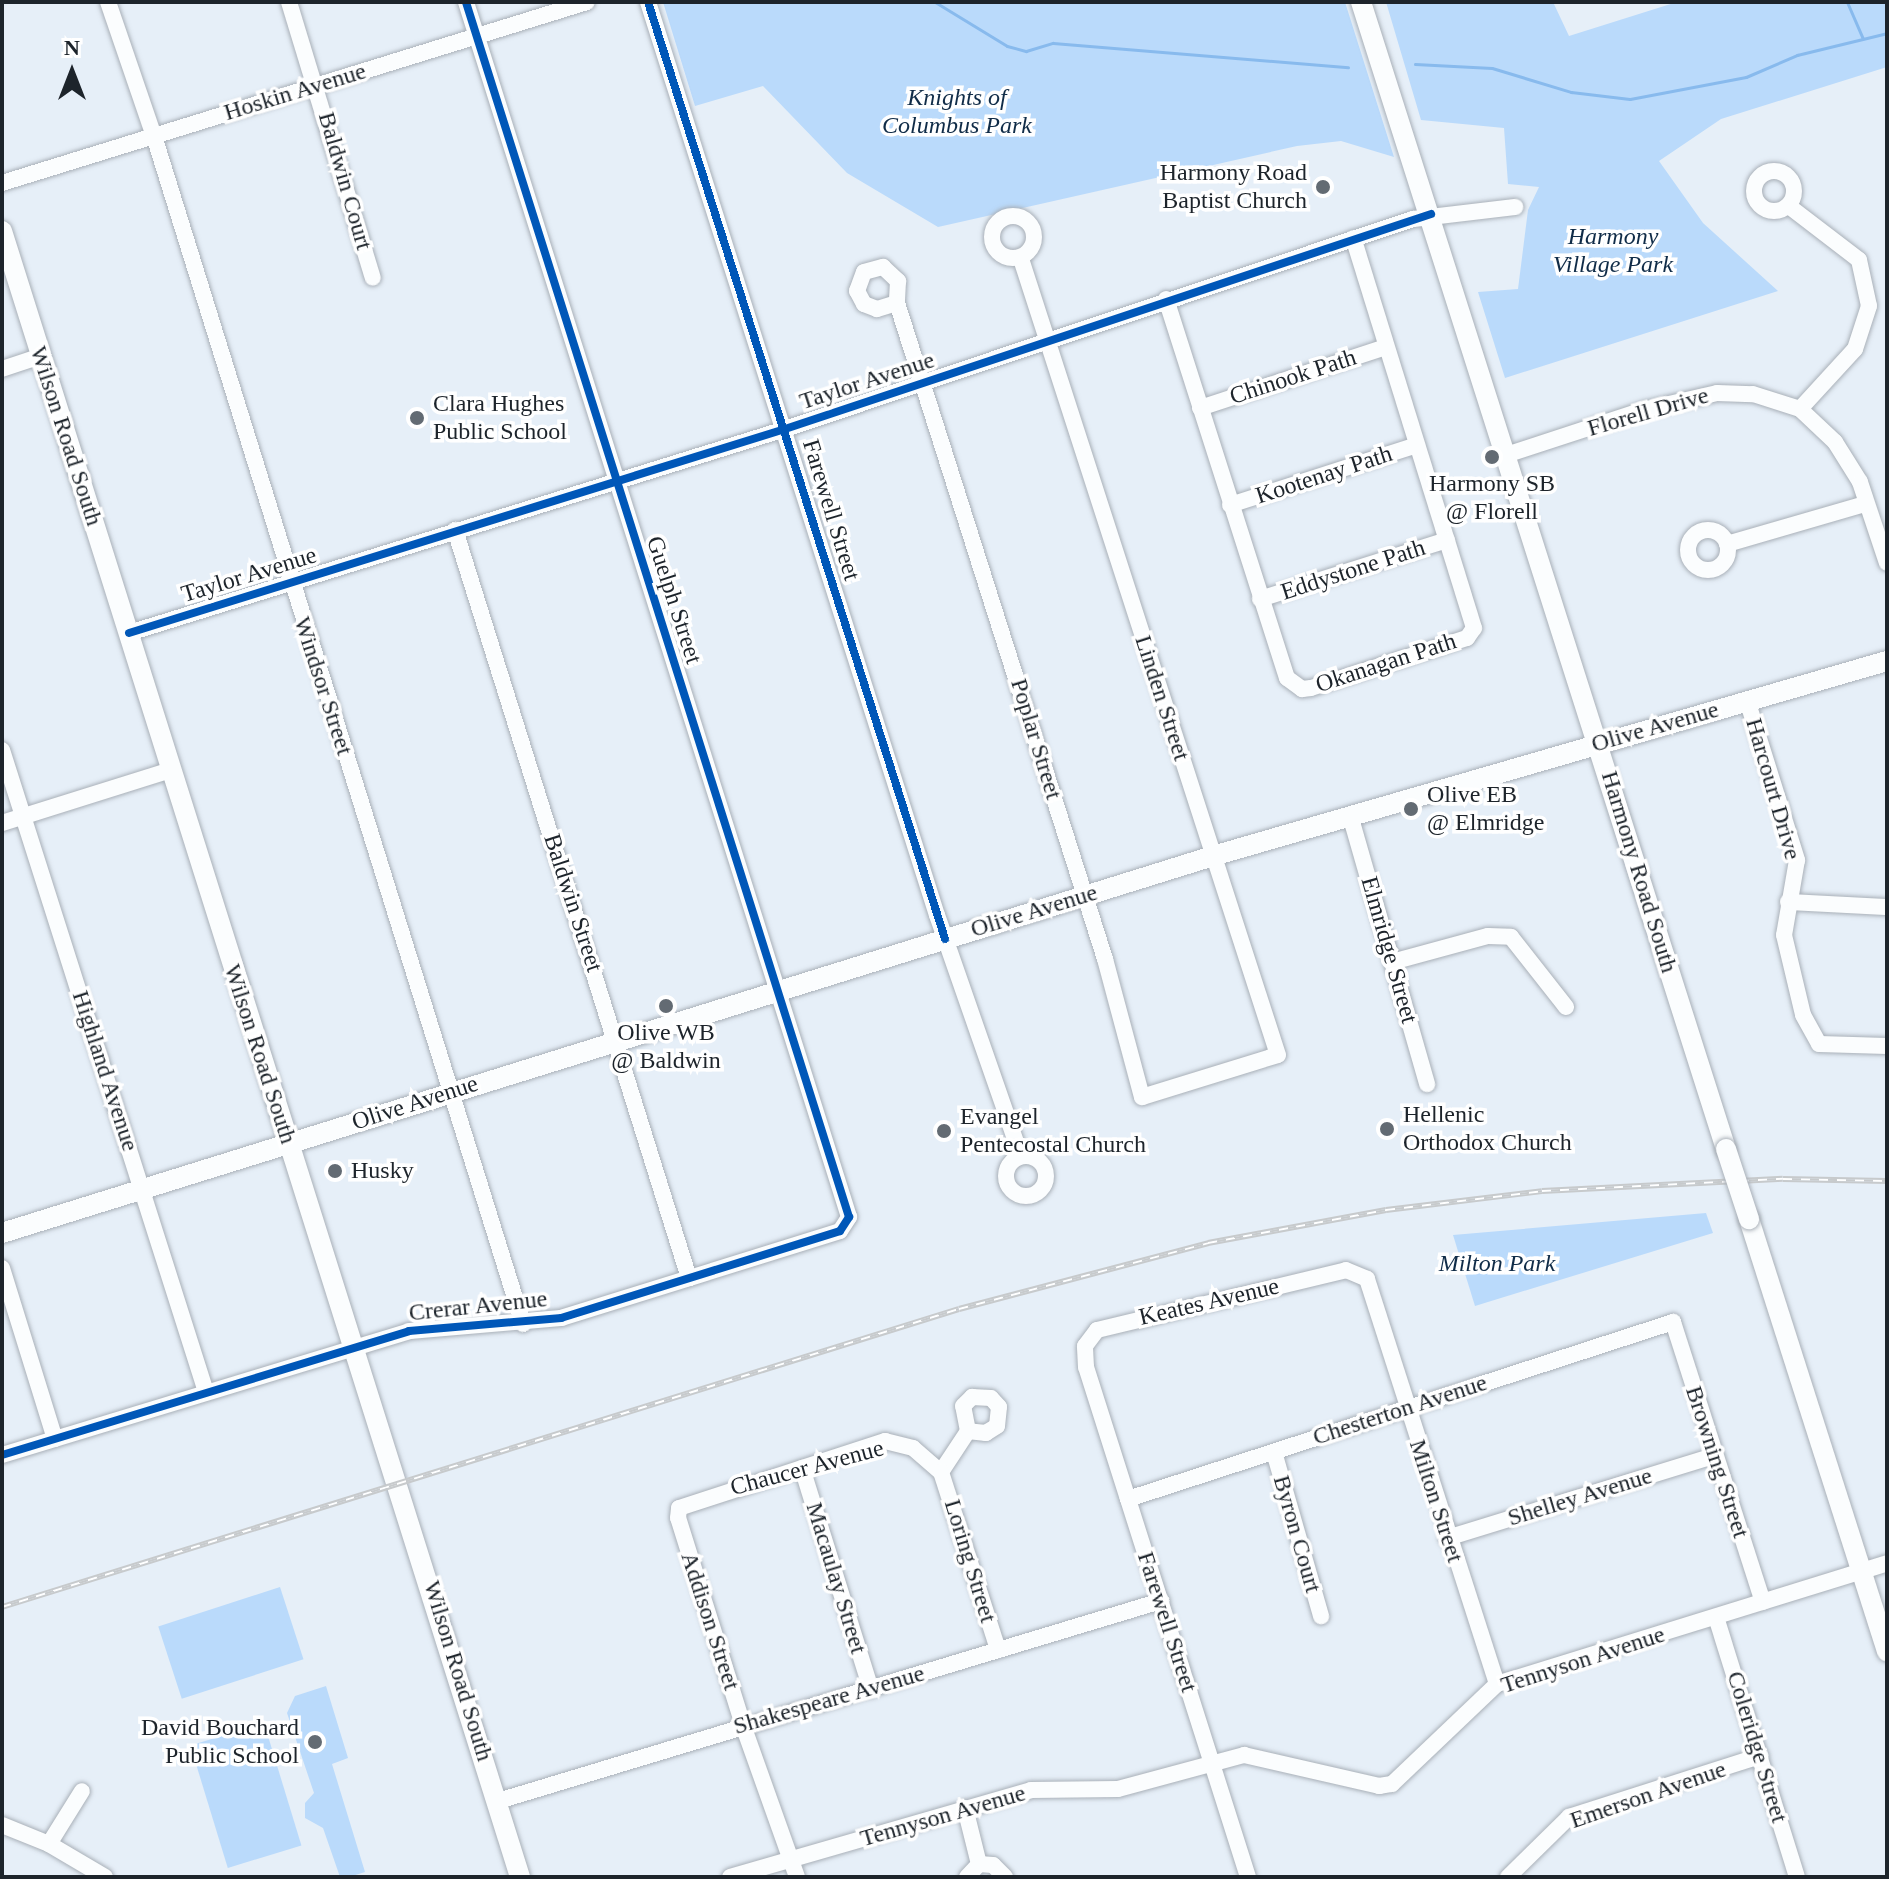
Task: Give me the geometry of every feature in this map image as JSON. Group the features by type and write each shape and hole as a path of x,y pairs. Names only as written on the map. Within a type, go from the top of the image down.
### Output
{"main road":[{"name":"Harmony Road South","path":"1361,2 1509,454 1887,1651"},
{"name":"Wilson Road South","path":"2,231 129,633 168,771 290,1144 520,1877"},
{"name":"Olive Avenue","path":"2,1233 616,1039 1213,856 1887,661"}],"street":[{"name":"Windsor Street","path":"108,2 154,136 290,584 453,1091 523,1324"},
{"path":"289,2 317,85"},
{"name":"Guelph Street","path":"466,2 615,483 849,1208"},
{"name":"Hoskin Avenue","path":"2,183 587,2"},
{"name":"Farewell Street","path":"648,2 945,939 1021,1156"},
{"name":"Baldwin Court","path":"317,85 373,278"},
{"name":"Taylor Avenue","path":"129,633 785,429 1166,299 1431,214 1515,207"},
{"path":"1790,207 1859,260 1869,306 1855,349 1800,409"},
{"name":"Okanagan Path","path":"1166,299 1287,678 1302,689 1311,688 1467,638 1474,628 1353,238"},
{"name":"Linden Street","path":"1021,259 1278,1055 1142,1097"},
{"name":"Poplar Street","path":"897,303 925,383 1085,895 1142,1097"},
{"name":"Chinook Path","path":"1200,408 1386,347"},
{"path":"2,369 41,356"},
{"name":"Florell Drive","path":"1509,454 1647,409 1717,393 1753,394 1800,409 1835,442 1860,482 1887,563"},
{"name":"Kootenay Path","path":"1230,505 1417,445"},
{"path":"1727,544 1865,504"},
{"name":"Baldwin Street","path":"455,530 689,1278"},
{"name":"Eddystone Path","path":"1260,599 1447,540"},
{"name":"Harcourt Drive","path":"1747,700 1797,860 1784,935 1803,1015 1819,1044 1887,1046"},
{"name":"Highland Avenue","path":"2,750 206,1392"},
{"path":"2,823 168,771"},
{"name":"Elmridge Street","path":"1350,815 1427,1084"},
{"path":"1788,902 1887,907"},
{"path":"1392,962 1488,936 1511,937 1566,1007"},
{"name":"Crerar Avenue","path":"2,1455 354,1347 437,1326 523,1324 561,1318 840,1231 849,1208"},
{"path":"2,1268 55,1439"},
{"name":"Keates Avenue","path":"1086,1367 1085,1346 1106,1326 1346,1270 1361,1274"},
{"name":"Milton Street","path":"1361,1274 1371,1285 1447,1538 1497,1684"},
{"name":"Chesterton Avenue","path":"1128,1499 1406,1406 1673,1322"},
{"name":"Browning Street","path":"1673,1322 1713,1456 1763,1602"},
{"name":"Farewell Street","path":"1086,1367 1248,1877"},
{"path":"941,1472 968,1431"},
{"name":"Chaucer Avenue","path":"678,1518 684,1502 885,1441 913,1448 941,1472"},
{"name":"Byron Court","path":"1274,1452 1321,1616"},
{"name":"Shelley Avenue","path":"1447,1538 1713,1456"},
{"name":"Macaulay Street","path":"802,1468 871,1689"},
{"name":"Loring Street","path":"941,1472 998,1650"},
{"name":"Addison Street","path":"678,1518 743,1725 797,1877"},
{"name":"Tennyson Avenue","path":"730,1877 1031,1790 1118,1789 1211,1761 1244,1755 1379,1786 1392,1784 1497,1684 1887,1563"},
{"name":"Shakespeare Avenue","path":"498,1801 1161,1601"},
{"name":"Coleridge Street","path":"1716,1617 1797,1877"},
{"name":"Emerson Avenue","path":"1508,1877 1569,1817 1760,1756"},
{"path":"49,1844 82,1791"},
{"path":"965,1808 979,1864"},
{"path":"2,1825 49,1844 105,1877"},
{"path":"967,1877 979,1864"},
{"path":"979,1864 993,1865 1005,1877"}],"green space":[{"name":"Knights of Columbus Park","path":"663,2 1345,2 1394,157 1341,141 1297,146 938,227 847,173 763,86 695,106"},
{"name":"Harmony Village Park","path":"1386,2 1553,2 1569,36 1677,2 1887,2 1887,67 1721,119 1659,161 1703,223 1778,291 1505,378 1478,292 1518,289 1528,210 1539,187 1508,184 1504,128 1421,120"},
{"name":"Milton Park","path":"1706,1213 1713,1233 1475,1306 1453,1235"},
{"path":"280,1587 303,1659 182,1699 158,1627"},
{"path":"326,1686 348,1758 332,1764 365,1872 349,1877 340,1877 323,1828 305,1818 305,1803 314,1793 287,1713 295,1696"},
{"path":"264,1723 301,1845 228,1868 190,1746"}],"waterway":[{"path":"935,2 1007,46 1026,51 1053,43 1348,67"},
{"path":"1847,2 1863,39"},
{"path":"1415,64 1492,68 1571,92 1630,99 1746,77 1797,55 1887,33"}],"railway":[{"path":"2,1607 959,1309 1208,1243 1386,1210 1542,1191 1783,1179 1887,1181"}],"cycle path":[{"path":"2,1455 409,1331 561,1318 840,1231 849,1217 466,2"},
{"path":"648,2 945,939"},
{"path":"129,633 785,429 1431,214"}],"place":[{"name":"Harmony Road Baptist Church","path":"1323,187"},
{"name":"Clara Hughes Public School","path":"417,418"},
{"name":"Harmony SB @ Florell","path":"1492,457"},
{"name":"Olive EB @ Elmridge","path":"1411,809"},
{"name":"Olive WB @ Baldwin","path":"666,1006"},
{"name":"Hellenic Orthodox Church","path":"1387,1129"},
{"name":"Evangel Pentecostal Church","path":"944,1131"},
{"name":"Husky","path":"335,1171"},
{"name":"David Bouchard Public School","path":"315,1742"}]}
